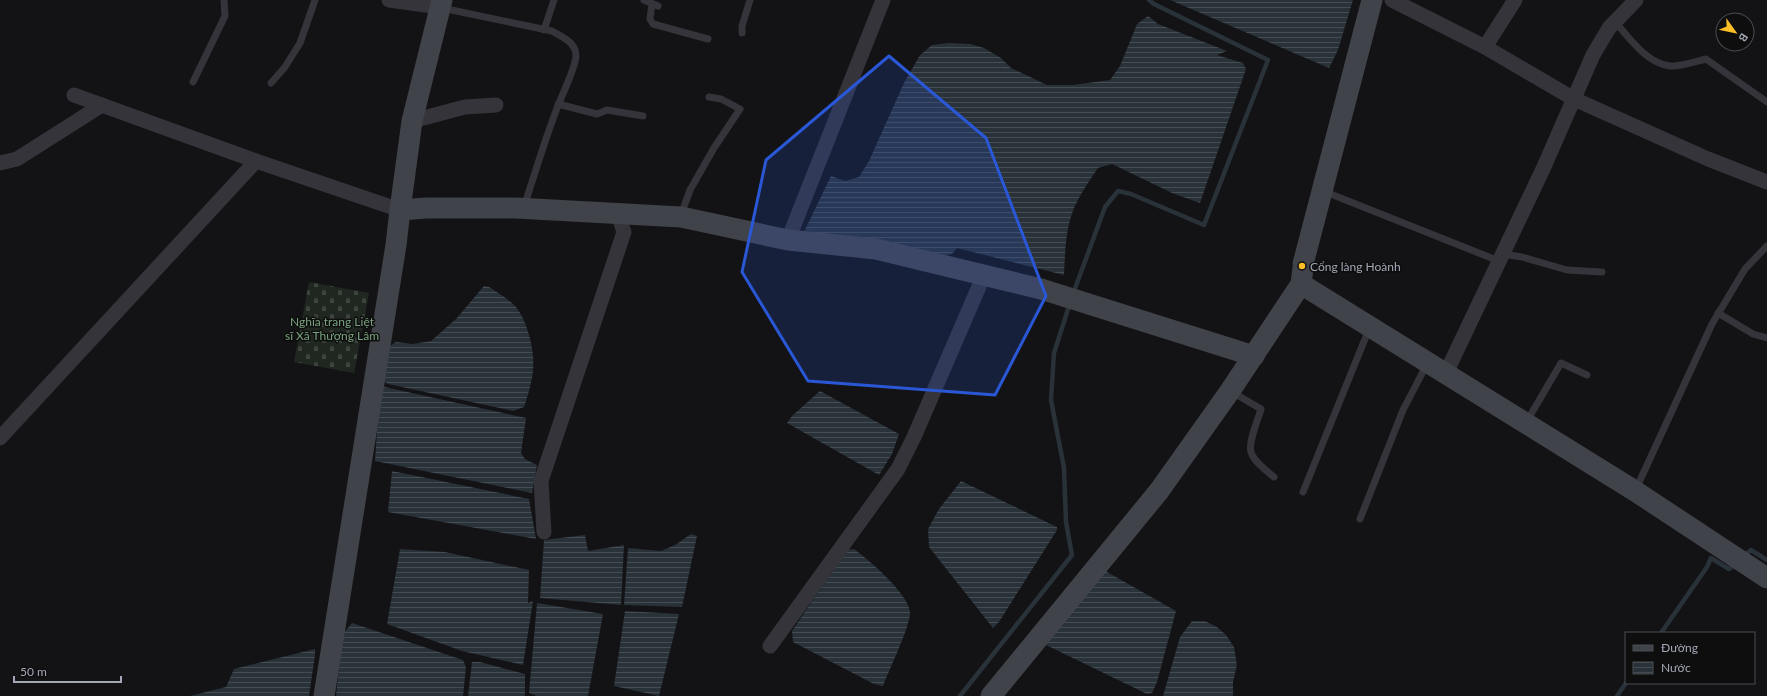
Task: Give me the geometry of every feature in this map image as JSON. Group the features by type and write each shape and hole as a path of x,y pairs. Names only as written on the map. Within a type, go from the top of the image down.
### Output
{"street":[{"path":"324,696 396,245 412,121 441,4 389,0"},
{"path":"788,240 883,0"},
{"path":"991,696 1159,491 1254,356 1302,272 1372,0"},
{"path":"1392,0 1485,47 1574,99 1708,158 1767,182"},
{"path":"1485,47 1515,0"},
{"path":"1446,373 1543,169 1593,55 1609,28 1636,0"},
{"path":"74,95 256,161 400,210 426,208 523,208 681,217 788,240 876,249 984,275 1062,296 1254,356"},
{"path":"0,163 17,159 102,105"},
{"path":"412,121 465,107 496,105"},
{"path":"0,438 256,161"},
{"path":"544,532 541,481 624,232 618,214"},
{"path":"1302,272 1370,326 1635,491 1767,578"},
{"path":"770,646 898,468 914,437 984,275"}],"lane":[{"path":"193,82 225,16 224,0"},
{"path":"271,83 285,67 300,43 315,0"},
{"path":"544,30 554,0"},
{"path":"644,0 655,5 650,19 653,24 708,39"},
{"path":"742,33 742,26 750,0"},
{"path":"441,4 552,31 568,40 574,47 576,56 523,208"},
{"path":"1615,22 1646,55 1658,63 1671,66 1706,59 1767,102"},
{"path":"681,217 690,190 714,148 740,109 721,99 709,97"},
{"path":"558,104 596,114 607,110 643,116"},
{"path":"1322,190 1501,257 1522,257 1567,270 1602,272"},
{"path":"1635,491 1712,324 1745,269 1767,246"},
{"path":"1718,313 1753,334 1767,338"},
{"path":"1303,492 1370,326"},
{"path":"1360,519 1404,410 1428,362"},
{"path":"1526,423 1561,363 1587,375"},
{"path":"1230,391 1261,410 1251,442 1251,452 1263,468 1274,478"}],"highlighted area":[{"path":"889,56 986,138 1046,296 995,395 808,381 742,272 766,160"}],"green space":[{"name":"Nghĩa trang Liệt sĩ Xã Thượng Lâm","path":"309,282 369,293 354,373 294,362"}],"water":[{"path":"1170,0 1353,0 1338,50 1329,68"},
{"path":"1148,16 1158,24 1227,51 1217,55 1243,63 1246,69 1200,203 1172,193 1112,164 1098,168 1082,193 1072,213 1066,241 1064,275 957,248 952,254 942,256 803,234 831,176 845,181 859,177 869,161 904,83 920,55 932,45 949,43 970,44 984,48 1001,58 1011,68 1047,85 1073,85 1110,80 1120,66 1137,24"},
{"path":"484,286 489,287 513,304 521,314 527,328 533,354 533,371 530,388 524,407 513,411 388,384 380,379 385,349 396,342 413,344 431,341 456,319"},
{"path":"380,386 526,418 521,453 525,459 537,465 532,493 375,461"},
{"path":"820,391 899,434 892,454 879,475 787,423 792,416"},
{"path":"392,471 529,499 536,539 388,512"},
{"path":"961,481 1057,527 1057,530 999,622 993,628 929,547 928,529 939,509"},
{"path":"691,534 697,536 682,607 624,605 628,548 661,551 675,545"},
{"path":"585,535 588,551 624,545 621,605 540,598 544,540"},
{"path":"400,549 445,552 529,570 528,603 533,601 523,665 462,651 387,624"},
{"path":"854,549 888,578 903,597 910,613 907,628 883,686 874,684 793,642 792,631 846,550"},
{"path":"1100,568 1176,611 1157,682 1152,693 1147,694 1044,644"},
{"path":"537,603 603,614 588,696 537,696 529,693"},
{"path":"625,611 679,614 659,696 614,686"},
{"path":"1192,621 1205,621 1217,627 1226,635 1234,647 1237,665 1233,682 1233,696 1163,696 1180,637"},
{"path":"352,623 463,660 466,667 463,696 336,696 342,635"},
{"path":"315,649 309,696 190,696 226,687 234,669"},
{"path":"472,662 480,662 525,674 525,696 468,696"}],"waterway":[{"path":"1073,294 1105,207 1118,191 1131,194 1204,225 1268,60 1154,4 1149,0"},
{"path":"960,696 1072,555 1066,522 1064,468 1051,400 1054,353 1070,303"},
{"path":"1746,554 1751,550 1767,560"},
{"path":"1662,632 1707,567 1711,558 1729,569 1733,566"},
{"path":"1617,696 1625,684"}],"place":[{"name":"Cổng làng Hoành","path":"1302,266"}]}
